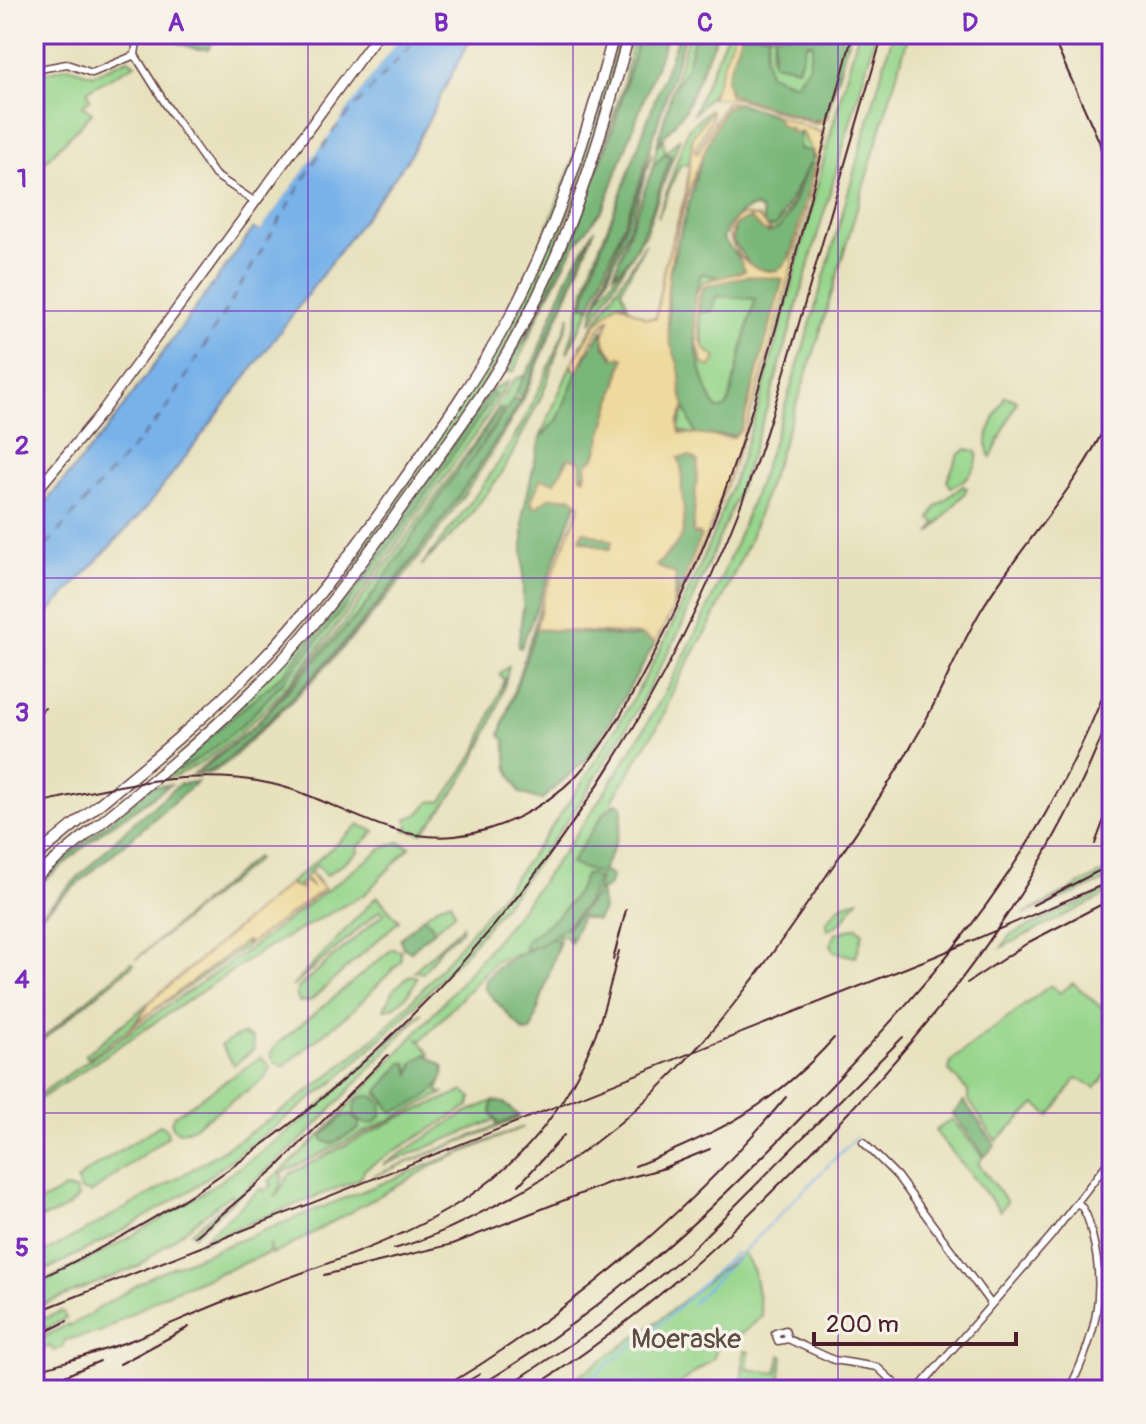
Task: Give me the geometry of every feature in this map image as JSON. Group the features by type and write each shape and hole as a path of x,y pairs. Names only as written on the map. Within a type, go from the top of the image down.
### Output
{"main road":[{"path":"34,494 94,422 378,34"},
{"path":"34,858 216,704 273,648 323,590 427,448 483,364 540,257 575,169 614,34"},
{"path":"34,878 210,730 268,675 351,577 480,398 513,343 572,218 599,145 629,34"}],"street":[{"path":"138,34 135,55 212,172 254,201"},
{"path":"34,70 62,63 92,73 135,55"},
{"path":"863,1142 897,1176 991,1304"},
{"path":"917,1390 1112,1157"},
{"path":"1069,1390 1093,1338 1101,1291 1086,1213 1077,1202"},
{"path":"1101,1291 1111,1289"},
{"path":"788,1339 834,1360 877,1367 902,1390"}],"green space":[{"path":"157,34 221,34 208,49 195,49"},
{"path":"634,34 640,34 625,86 575,226 514,371 503,373 508,370 533,324 502,373 562,253 587,192 623,86"},
{"path":"640,34 668,34 604,207 573,248 529,333 503,373 533,324 577,227 614,127"},
{"path":"679,34 685,34 637,191 590,308 583,305 594,267"},
{"path":"689,34 695,34 686,69 672,90"},
{"path":"695,34 717,34 685,110 657,146 672,90 686,69"},
{"path":"727,34 734,34 717,88 693,115"},
{"path":"741,34 769,34 765,56 769,74 795,84 808,68 813,44 807,42 798,68 772,63 775,34 850,34 826,118 810,121 731,96 726,79"},
{"path":"769,34 775,34 770,57 798,68 807,42 813,44 808,68 795,84 769,74 765,56"},
{"path":"858,34 876,34 769,402 737,496 679,632 632,719 579,804 522,883 465,953 402,1019 336,1080 191,1190 113,1236 34,1276 34,1258 206,1161 288,1106 380,1033 475,927 562,812 601,753 671,628 728,497 766,380"},
{"path":"893,34 909,34 815,349 750,539 713,619 675,686 662,719 613,799 613,807 604,813 570,864 600,874 597,893 567,929 571,943 564,935 558,935 560,941 556,952 558,941 553,938 545,940 577,914 597,878 585,875 568,905 526,941 525,951 496,961 422,1040 418,1039 430,1054 413,1064 410,1074 402,1063 377,1094 392,1112 427,1095 440,1084 438,1092 444,1093 280,1174 283,1177 275,1197 290,1174 398,1118 464,1091 471,1097 469,1106 365,1169 360,1179 199,1243 261,1188 264,1191 272,1185 269,1181 340,1115 456,988 550,870 634,746 705,614 759,483 801,356"},
{"path":"616,48 621,51 578,190 551,257 519,323 475,397 369,548 341,585 325,599 324,595 513,318"},
{"path":"128,59 135,64 87,91 90,99 82,106 92,113 34,173 34,76 68,67 93,75"},
{"path":"738,103 774,115 791,128 791,132 799,131 799,149 810,151 813,157 776,226 765,227 762,211 756,207 739,214 727,228 723,239 743,264 744,272 720,278 702,273 694,303 696,342 704,380 717,409 728,405 755,299 716,296 712,311 704,313 699,310 701,291 717,280 740,275 783,279 738,436 696,435 678,390 680,376 669,338 668,278 704,150 726,107"},
{"path":"709,110 710,114 693,136 689,165 682,164 678,169 658,217 688,129"},
{"path":"799,130 815,154 816,167 808,167 783,224 768,233 769,228 784,218 805,168 811,160 798,146 800,133 793,133"},
{"path":"680,138 646,232 591,323 597,304 628,259 652,207 671,154 664,154 653,167 657,146 663,139 665,153"},
{"path":"641,144 594,267 583,305 590,308 567,353 592,265"},
{"path":"652,153 629,228 593,311"},
{"path":"664,154 671,156 641,237 623,266 614,274 653,167"},
{"path":"811,164 816,164 816,170 788,261 778,271 753,269 733,241 735,224 750,218 768,233 777,230 789,214"},
{"path":"595,229 521,399 516,392 535,358 569,273"},
{"path":"646,243 621,290 629,308 622,302 601,319 580,347"},
{"path":"588,247 523,400 521,399"},
{"path":"702,273 720,278 709,280 696,294"},
{"path":"717,296 755,299 728,405 722,409 717,409 710,396 699,362 694,323 695,298 702,362 712,354 704,349 699,310 713,306"},
{"path":"570,316 543,393 504,470 465,522 421,566 511,443 548,371"},
{"path":"602,331 604,345 614,358 624,357 595,458 586,468 585,478 566,461 557,480 537,489 531,500 533,506 548,498 572,497 577,502 521,648 518,647 523,607 523,514 540,438 558,419 577,372"},
{"path":"571,365 577,372 558,419 540,438"},
{"path":"525,375 504,417 465,470 500,409 362,610 256,725 192,775 255,725 341,627 486,427 514,380"},
{"path":"508,382 478,430 371,580 303,667 266,708 228,743 191,768 155,781 310,635 365,566 488,391"},
{"path":"491,392 495,395 492,400 394,540 317,642 251,716 225,740 196,761 179,770 176,766 170,771 284,673 349,592"},
{"path":"1005,396 1017,401 991,458 988,435"},
{"path":"514,398 519,401 516,409 459,496 364,620 293,697 235,752 212,770 196,775 256,725 362,610 500,409 503,409 500,417 465,470"},
{"path":"516,399 522,402 495,447 403,578 296,697 234,757 206,774 289,702 383,599 466,486 516,409"},
{"path":"685,406 696,435 678,430"},
{"path":"967,449 977,452 974,469 951,487 947,481 958,455"},
{"path":"689,456 698,461 693,531 701,536 673,607 677,586 656,566 682,535 682,471 678,458"},
{"path":"963,486 967,488 964,494 930,533 936,523 930,519 936,507"},
{"path":"583,530 613,541 610,550 580,539"},
{"path":"543,598 526,663 502,728"},
{"path":"536,629 629,637 643,635 655,643 590,756 541,800 520,793 508,769 505,740 500,735"},
{"path":"509,666 496,712 465,775 422,833 405,830 409,826 406,819 417,815 430,802 442,801 477,750 504,679 499,674"},
{"path":"197,782 34,921 134,822 180,784"},
{"path":"170,785 102,832 34,889 34,883 152,786"},
{"path":"617,803 622,806 621,823 602,871 612,876 608,887 600,891 603,910 597,920 581,917 571,943 567,929 597,893 600,874 570,864 604,813"},
{"path":"359,825 375,831 357,848 359,851 326,876 317,865 310,871 323,888 317,884 303,889 289,884"},
{"path":"399,842 410,847 365,894 268,947 34,1103 34,1098 241,955 383,848"},
{"path":"256,857 258,859 136,959"},
{"path":"1112,868 1112,878 1024,914"},
{"path":"585,875 597,878 579,912 560,932 525,951 526,941 561,912 575,896"},
{"path":"1112,888 1112,892 1002,947 1010,935"},
{"path":"377,896 399,921 310,1001 299,1002 296,993 300,986 384,913 380,910 292,987"},
{"path":"858,899 842,922 828,930 826,922 840,906"},
{"path":"451,901 455,913 433,931 423,917"},
{"path":"423,917 432,925 433,931 411,951 403,948 400,939"},
{"path":"462,926 461,931 441,948 423,973 414,971"},
{"path":"857,927 863,933 856,957 834,952 831,944 835,934"},
{"path":"553,938 558,941 556,952 531,1031 524,1032 485,989 484,983 507,961"},
{"path":"246,941 245,947 144,1017 147,1012"},
{"path":"392,949 401,951 401,961 353,1010 284,1066 275,1064 271,1055 274,1047"},
{"path":"132,962 134,964 34,1047 34,1045"},
{"path":"411,975 417,977 409,992 399,1003 384,1009 395,988"},
{"path":"1073,983 1112,1017 1112,1068 1095,1088 1077,1078 1050,1116 1036,1104 996,1141 968,1099 968,1091 949,1071 951,1061 1051,985 1060,993"},
{"path":"151,1001 132,1026 88,1058 85,1055"},
{"path":"422,1013 309,1133 194,1235 191,1232 233,1198 231,1194 139,1266 34,1308 34,1286 142,1230 244,1164 309,1115"},
{"path":"241,1034 252,1038 254,1049 234,1065 221,1045"},
{"path":"427,1054 444,1067 440,1083 418,1101 392,1112 378,1091 402,1063 407,1063 410,1074 415,1062"},
{"path":"261,1057 270,1067 264,1079 192,1128 180,1132 174,1129 171,1122 174,1116"},
{"path":"368,1096 378,1100 382,1110 378,1120 368,1124 358,1120 354,1110 358,1100"},
{"path":"493,1101 491,1113 499,1123 520,1118 373,1176 497,1126 495,1120 383,1165 465,1113"},
{"path":"493,1101 503,1102 519,1116 499,1124 491,1113"},
{"path":"964,1101 995,1145 985,1156 953,1114"},
{"path":"351,1115 359,1123 359,1129 331,1144 323,1140 322,1136 343,1116"},
{"path":"952,1119 983,1157 978,1163 1007,1202 1000,1211 935,1131"},
{"path":"160,1125 167,1129 168,1136 91,1193 80,1190 77,1181 86,1172"},
{"path":"523,1127 440,1162 282,1250 272,1254 270,1243 269,1253 164,1295 100,1332 65,1340 62,1348 53,1351 51,1346 34,1351 34,1342 68,1324 70,1326 155,1274"},
{"path":"64,1189 75,1190 78,1197 58,1212 34,1218 34,1205"},
{"name":"Moeraske","path":"743,1252 754,1272 762,1316 743,1333 720,1340 713,1359 670,1390 559,1390 658,1321"},
{"path":"62,1311 66,1318 34,1335 34,1323"},
{"path":"744,1351 749,1352 747,1369 777,1373 780,1355 783,1356 779,1390 741,1390"}],"sand":[{"path":"734,34 741,34 726,79 729,94 816,122 829,114 825,121 815,124 738,98 711,98"},
{"path":"726,102 738,103 726,107 691,188 674,249 667,309 670,340 685,406 678,422 680,433 733,438 741,430 783,279 747,276 703,287 698,309 699,326 704,349 716,358 711,367 703,364 698,345 695,299 703,282 745,271 728,234 733,221 741,215 758,217 771,231 764,231 750,218 735,224 733,243 750,265 778,271 791,256 816,158 802,132 790,132 791,128 782,126 774,115 823,133 824,139 774,333 735,461 712,523 685,584 655,643 642,635 536,629 543,598 580,506 572,497 548,498 535,508 531,501 541,479 555,482 569,458 580,461 581,477 585,478 587,463 595,458 624,359 620,356 616,359 605,343 604,332 610,318 594,337 577,372 571,365 595,325 618,302 646,318 656,318 664,268 686,193 693,136 711,111 712,117 695,150 697,153","holes":["689,456 698,461 693,531 694,535 698,533 701,536 673,607 676,574 656,566 682,535 682,472 678,458","583,531 612,541 610,550 580,540"]},
{"path":"309,873 324,889 245,947 246,941 122,1034 137,1022 151,1001 289,884 302,889 299,884 304,881 313,887 305,877"}],"water":[{"path":"402,34 473,34 408,159 147,507 34,628 34,516 108,428 254,228 259,231"}],"pier":[{"path":"398,34 403,34 260,231 254,228"}],"waterway":[{"path":"692,1304 856,1137"},
{"path":"575,1390 666,1319 736,1252"}],"ferry route":[{"path":"34,559 166,410 333,131 421,34"}],"railway":[{"path":"34,804 152,781 213,777 243,779 296,791 383,827 406,833 455,836 488,829 520,816 536,808 576,776 611,731 648,665 692,575 721,500 771,347 853,34"},
{"path":"34,1281 154,1217 266,1142 369,1056 463,961 548,857 623,745 688,626 742,502 776,401 883,34"},
{"path":"1051,34 1099,141 1112,193"},
{"path":"394,1249 433,1235 494,1206 547,1176 595,1143 638,1107 714,1028 784,938 906,756 980,612 1084,464 1112,411"},
{"path":"472,1390 567,1328 654,1259 776,1144 907,1004 987,904 1022,852 1055,797 1112,673"},
{"path":"34,717 45,708"},
{"path":"529,1390 606,1337 714,1247 815,1148 905,1049 987,944 1023,889 1057,832 1087,772 1112,710"},
{"path":"1095,844 1112,798"},
{"path":"1033,905 1112,864"},
{"path":"34,1313 936,956 1112,881"},
{"path":"967,983 1029,942 1112,899"},
{"path":"613,960 626,910"},
{"path":"34,1371 132,1340 236,1297 359,1252 454,1206 496,1176 534,1139 567,1094 594,1038 619,951"},
{"path":"502,1390 598,1326 687,1254 903,1037"},
{"path":"635,1166 693,1142 743,1115 789,1082 834,1038"},
{"path":"195,1237 276,1168 388,1055"},
{"path":"439,1390 534,1328 625,1258 709,1181 786,1097"},
{"path":"519,1185 564,1135"},
{"path":"658,1170 710,1149"},
{"path":"324,1275 453,1244 608,1183 669,1167"},
{"path":"34,1338 67,1321"},
{"path":"120,1364 189,1327"},
{"path":"34,1389 100,1361"},
{"path":"452,1390 480,1374"}]}
